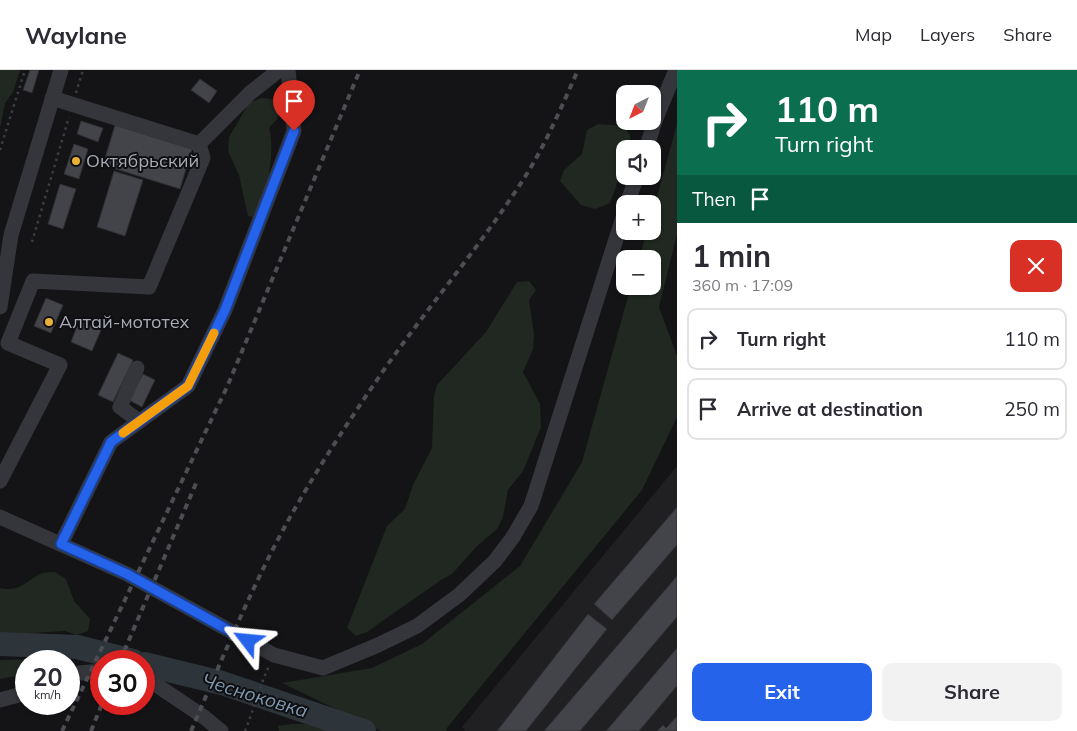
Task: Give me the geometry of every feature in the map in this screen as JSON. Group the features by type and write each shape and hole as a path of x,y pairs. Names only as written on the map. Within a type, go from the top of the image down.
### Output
{"street":[{"path":"0,307 2,274 11,235 61,70"},
{"path":"198,144 250,93 279,70"},
{"path":"61,544 111,442 188,386 225,310 294,131 288,70"},
{"path":"649,140 676,70"},
{"path":"52,98 198,144"},
{"path":"0,481 60,365 8,343 33,281 148,287 203,158 198,144"},
{"path":"0,517 127,574 274,655 323,668 378,645 417,626 459,595 495,561 513,537 531,506 616,239"},
{"path":"137,368 120,407 139,421"},
{"path":"155,684 222,731"},
{"path":"0,700 15,696"}],"path":[{"path":"0,150 25,70"},
{"path":"32,242 83,70"},
{"path":"245,731 252,715 261,683 274,655"}],"shaded area":[{"path":"0,70 20,70 13,92 5,103 0,128"},
{"path":"261,98 274,99 280,109 277,119 269,128 271,161 259,218 248,216 239,175 228,151 229,137 249,103"},
{"path":"598,124 616,125 616,130 626,130 630,135 630,140 616,140 617,185 610,203 595,209 581,205 560,181 564,170 582,154 587,130"},
{"path":"677,124 677,234 659,307 677,356 677,417 642,490 446,729 447,731 381,731 282,683 372,668 422,644 520,566 582,462 628,295 661,295 661,250 642,250 644,240 661,240 661,195 657,195"},
{"path":"529,281 536,290 529,300 534,335 533,349 523,372 540,404 541,427 523,471 508,490 503,517 497,529 476,547 452,574 367,632 356,636 347,628 387,526 405,509 413,485 432,448 434,396 437,385 486,332 517,282"},
{"path":"677,466 677,731 466,731 462,727"},
{"path":"55,572 66,579 74,601 90,619 88,631 77,635 65,631 0,635 0,588 13,589 43,573"},
{"path":"0,660 15,660 15,676 0,679"},
{"path":"306,724 330,731 279,731 278,726"}],"building":[{"path":"30,70 39,70 32,93 23,90"},
{"path":"200,79 217,91 209,103 191,90"},
{"path":"81,121 103,128 98,142 77,134"},
{"path":"115,125 192,149 180,189 103,165"},
{"name":"Октябрьский","path":"74,144 88,149 79,179 64,174"},
{"path":"114,171 143,180 125,236 97,227"},
{"path":"60,184 76,189 63,229 48,224"},
{"path":"46,298 63,305 51,333 34,326"},
{"path":"79,321 101,330 92,351 71,342"},
{"path":"118,353 133,360 113,402 98,395"},
{"path":"143,374 155,380 142,407 129,400"},
{"path":"677,507 677,545 612,620 594,604"},
{"path":"677,576 677,617 580,731 544,731"},
{"path":"588,614 607,629 526,731 497,731"},
{"path":"677,648 677,686 639,731 606,731"},
{"path":"677,716 677,731 657,731 663,725 666,728"}],"waterway":[{"name":"Чесноковка","path":"0,644 77,647 90,650"},
{"name":"Чесноковка","path":"155,667 222,683 364,731"}],"railway":[{"path":"62,731 227,387 360,70"},
{"path":"191,731 250,596 272,551 310,483 381,374 489,230 523,180 546,140 578,70"},
{"path":"125,650 197,481"},
{"path":"91,731 98,715"}],"slow traffic":[{"path":"123,433 188,386 214,333"}],"place":[{"name":"Октябрьский","path":"76,161"},
{"name":"Алтай-мототех","path":"49,322"}],"route":[{"path":"248,641 127,574 61,544 111,442 188,386 225,310 254,230 294,131"}]}
